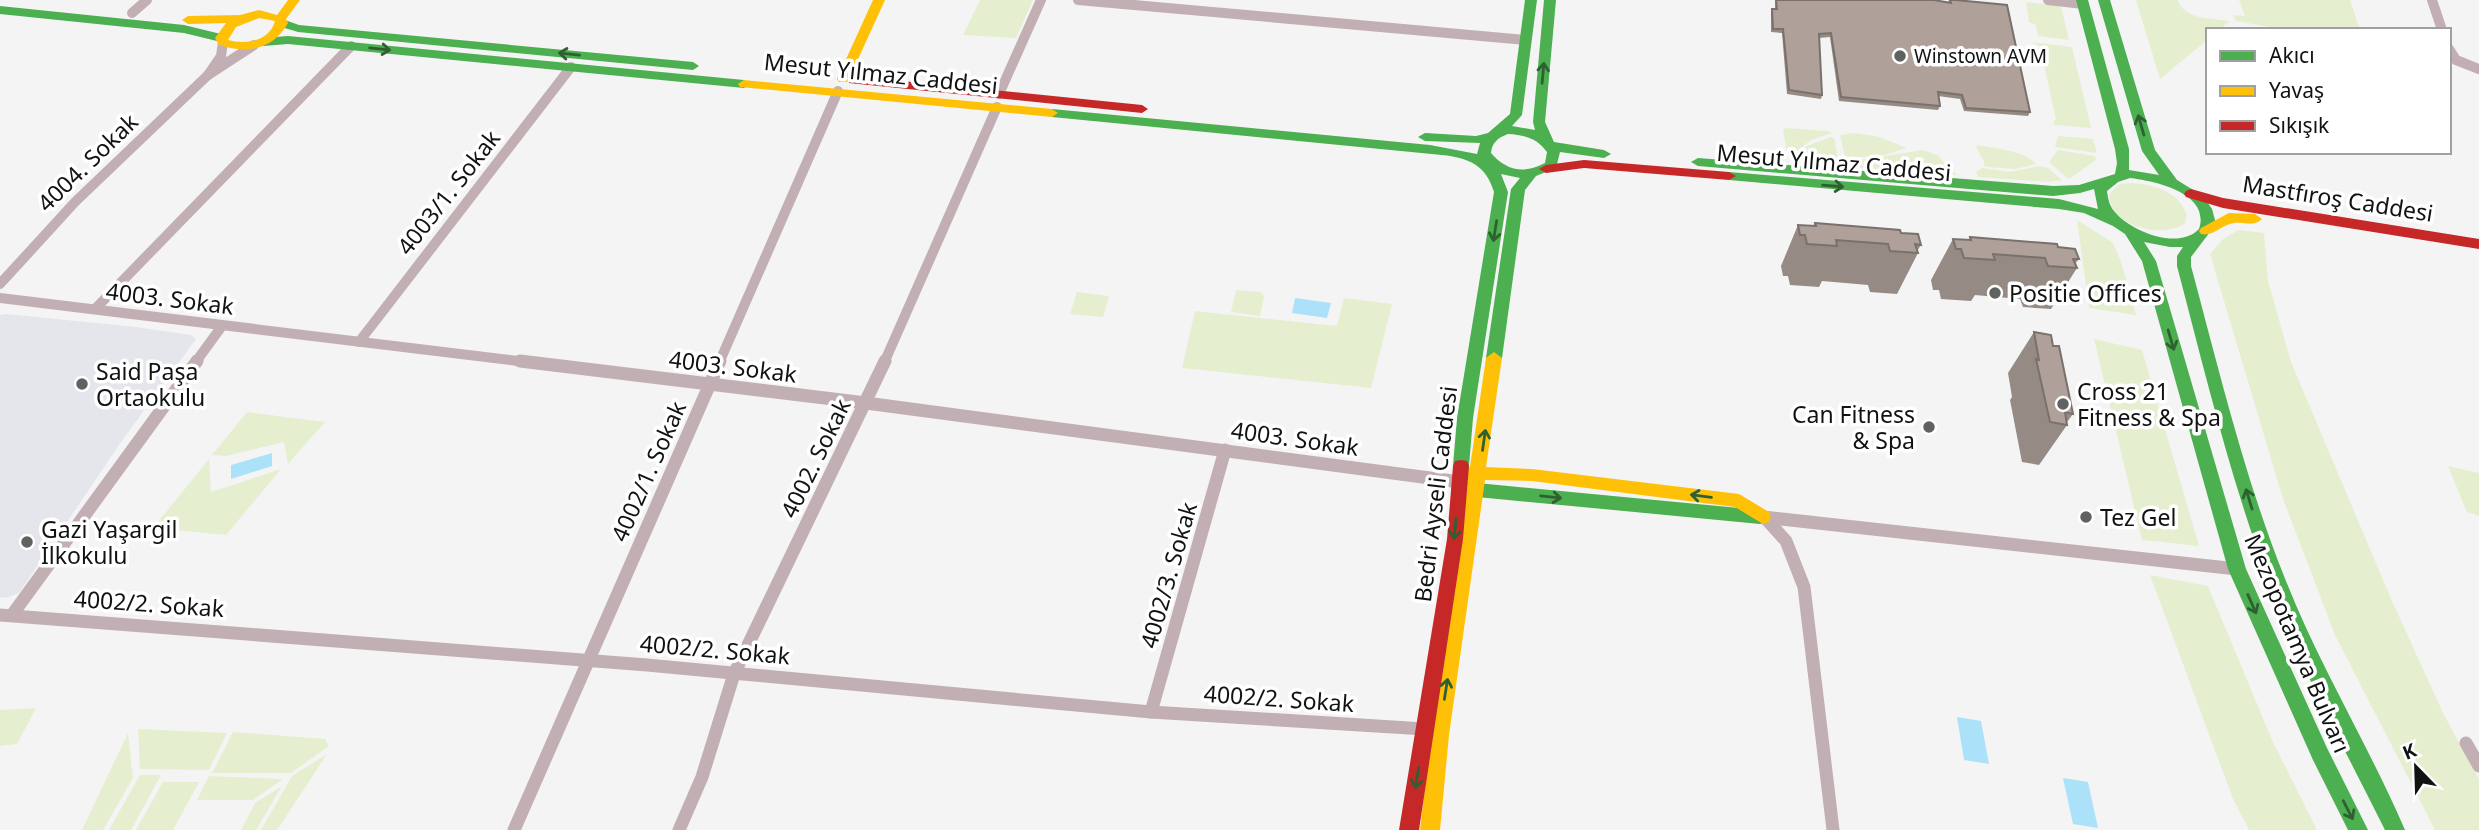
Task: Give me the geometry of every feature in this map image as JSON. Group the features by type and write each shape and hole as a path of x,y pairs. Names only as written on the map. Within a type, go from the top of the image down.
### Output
{"main road":[{"path":"20,0 204,22 245,18"},
{"path":"0,10 184,29 222,40 226,28 279,0"},
{"path":"258,43 278,33 281,21 294,0"},
{"path":"841,85 879,0"},
{"path":"1531,0 1516,115 1484,148 1492,166 1514,174 1539,172 1554,159 1539,122 1550,0"},
{"path":"2104,0 2149,152 2173,183"},
{"path":"2083,2 2122,149 2124,163 2121,175 2146,175 2173,183 2191,194 2207,213 2209,222 2202,234"},
{"name":"Mesut Yılmaz Caddesi","path":"245,18 268,14 298,28 998,101 1460,153 1492,166"},
{"name":"Mesut Yılmaz Caddesi","path":"222,40 235,47 288,40 571,67 841,85"},
{"name":"Mesut Yılmaz Caddesi","path":"998,101 1456,140 1476,140 1494,135"},
{"path":"1494,135 1528,131 1548,143"},
{"name":"Mesut Yılmaz Caddesi","path":"1548,143 1584,153 2053,191 2080,189 2121,175"},
{"name":"Mesut Yılmaz Caddesi","path":"1539,172 1584,164 2059,204 2087,209 2130,231"},
{"name":"Bedri Ayseli Caddesi","path":"1409,830 1455,540 1465,418 1501,192 1500,178 1492,166"},
{"name":"Bedri Ayseli Caddesi","path":"1430,830 1440,735 1518,189 1539,172"},
{"path":"2105,181 2099,189 2098,200 2115,222"},
{"name":"Mastfıroş Caddesi","path":"2191,194 2223,203 2479,244"},
{"name":"Mastfıroş Caddesi","path":"2130,231 2167,242 2184,242 2230,218 2240,216 2479,256"},
{"name":"Mezopotamya Bulvarı","path":"2130,231 2149,261 2237,569 2320,754 2358,830"},
{"name":"Mezopotamya Bulvarı","path":"2202,234 2184,256 2184,266 2215,388 2256,522 2295,624 2351,745 2395,830"},
{"path":"1460,480 1763,517"}],"street":[{"path":"132,13 147,0"},
{"name":"4002. Sokak","path":"679,830 702,777 734,674 866,402 1041,0"},
{"path":"1078,0 1526,40"},
{"path":"2048,0 2083,2"},
{"path":"2432,0 2441,28"},
{"path":"208,75 220,61 224,51 222,40"},
{"path":"208,75 258,43"},
{"path":"95,309 351,46"},
{"path":"2451,52 2456,60 2479,69"},
{"name":"4003/1. Sokak","path":"359,342 571,67"},
{"name":"4004. Sokak","path":"0,284 27,251 79,198 208,75"},
{"name":"4002/1. Sokak","path":"514,830 841,85"},
{"name":"4003. Sokak","path":"0,298 866,402 1460,480"},
{"path":"6,615 222,326"},
{"name":"4002/3. Sokak","path":"1151,712 1225,450"},
{"path":"1763,517 2237,569"},
{"path":"1763,517 1779,529 1793,551 1804,587 1833,830"},
{"name":"4002/2. Sokak","path":"6,615 587,660 1151,712 1425,729"},
{"path":"2466,743 2479,766"}],"shaded area":[{"name":"Said Paşa Ortaokulu","path":"0,315 136,327 191,335 196,339 121,442 19,593 6,598 0,597"}],"green space":[{"path":"980,0 1033,0 1016,38 963,35"},
{"path":"2136,0 2178,0 2181,7 2192,15 2230,21 2221,28 2206,28 2206,41 2160,79"},
{"path":"2239,0 2350,0 2359,28 2275,28 2236,21 2233,15 2245,16"},
{"path":"2026,2 2061,6 2069,40 2038,36 2036,25 2029,22"},
{"path":"2031,42 2072,47 2091,128 2054,125 2056,120 2040,46"},
{"path":"1786,128 1832,133 1811,140 1792,155 1787,151 1783,130"},
{"path":"1854,133 1876,136 1907,148 1885,155 1845,157 1840,135"},
{"path":"2058,136 2093,139 2097,153 2055,147"},
{"path":"1834,138 1838,160 1811,161 1799,156 1807,146"},
{"path":"1975,145 2016,153 2036,164 2015,169 1984,166"},
{"path":"1923,150 1937,155 1957,175 1852,167 1848,162"},
{"path":"2058,150 2095,156 2096,160 2069,179 2049,162"},
{"path":"2040,166 2048,168 2062,180 2049,182 1978,177 1976,172 1982,168 2009,172"},
{"path":"2120,184 2148,185 2172,195 2184,208 2187,216 2185,223 2175,228 2151,230 2127,222 2111,205 2109,194"},
{"path":"2077,220 2113,243 2136,315 2089,308"},
{"path":"2239,230 2264,233 2268,281 2291,362 2392,601 2444,715 2479,779 2479,830 2435,830 2335,635 2283,499 2210,254 2223,239"},
{"path":"1236,290 1261,292 1264,297 1260,316 1231,312"},
{"path":"1077,292 1109,296 1103,317 1070,314"},
{"path":"1344,298 1392,304 1371,388 1182,368 1195,311 1337,326"},
{"path":"2094,339 2142,350 2199,546 2142,540"},
{"path":"247,412 325,422 288,464 284,442 226,456 212,455"},
{"path":"209,459 211,492 281,469 226,535 153,528"},
{"path":"2448,466 2479,473 2479,516 2467,512"},
{"path":"2150,575 2208,586 2272,740 2317,830 2249,830 2233,799"},
{"path":"36,708 17,744 0,746 0,710"},
{"path":"138,729 227,733 209,770 140,769"},
{"path":"233,732 325,739 329,746 291,773 212,773"},
{"path":"128,733 133,778 103,830 82,830"},
{"path":"327,754 277,830 261,830 292,776"},
{"path":"140,775 161,775 131,830 109,830"},
{"path":"209,776 283,779 253,800 197,800"},
{"path":"163,782 199,782 173,830 136,830"},
{"path":"282,786 256,830 241,830 255,803"}],"water":[{"path":"1295,298 1331,303 1327,318 1292,313"},
{"path":"272,453 272,466 231,479 231,465"},
{"path":"1957,717 1981,721 1989,764 1964,760"},
{"path":"2063,778 2088,782 2098,828 2073,824"}],"building":[{"name":"Winstown AVM","path":"1776,0 1934,0 1951,3 1950,0 1956,0 2007,5 2030,112 1966,108 1962,95 1938,92 1940,106 1841,97 1831,33 1819,34 1822,95 1789,90 1783,29 1773,29 1772,9 1777,9"},
{"path":"1815,223 1900,230 1901,233 1918,234 1921,245 1915,244 1918,253 1890,251 1888,244 1836,240 1837,246 1807,244 1805,235 1800,235 1798,225 1816,226"},
{"path":"1970,237 2057,244 2058,247 2075,249 2079,259 2073,259 2077,268 2048,266 2045,258 1993,254 1995,260 1964,258 1961,249 1956,249 1953,239 1971,240"},
{"path":"2034,332 2051,335 2053,346 2059,346 2073,414 2065,412 2067,425 2050,422 2036,359 2039,360"}],"traffic: fast":[{"path":"1498,133 1516,115 1531,0"},
{"path":"1545,140 1539,122 1550,0"},
{"path":"2082,0 2122,149 2124,163 2121,175"},
{"path":"2104,0 2149,151 2172,183"},
{"path":"0,10 184,29 221,38"},
{"path":"282,23 298,28 693,66"},
{"path":"263,42 288,40 744,84"},
{"path":"1052,113 1442,150 1465,154 1484,162 1497,179 1501,192 1465,418 1461,466"},
{"path":"1507,130 1528,132 1540,137 1554,152 1551,165 1524,174 1498,168 1484,154 1486,144 1494,135 1507,130"},
{"path":"1425,137 1476,140 1491,137"},
{"path":"1551,146 1604,154"},
{"path":"1698,162 2053,191 2080,189 2105,181"},
{"path":"1494,358 1518,189 1531,174"},
{"path":"2130,174 2153,177 2189,191 2205,209 2208,220 2204,232 2198,238 2170,243 2153,240 2122,226 2110,216 2102,204 2100,190 2113,179 2130,174"},
{"path":"1729,176 2059,204 2087,209 2115,222"},
{"path":"2130,231 2149,261 2237,569 2320,754 2358,830"},
{"path":"2198,238 2184,256 2184,266 2236,461 2275,576 2317,673 2395,830"},
{"path":"1467,489 1760,517"}],"traffic: slow":[{"path":"280,19 294,0"},
{"path":"843,79 879,0"},
{"path":"259,14 280,19 282,23 272,37 249,46 223,42 221,38 232,24 259,14"},
{"path":"188,20 240,19"},
{"path":"744,84 1052,113"},
{"path":"2206,231 2229,218 2255,219"},
{"path":"1430,830 1440,735 1494,358"},
{"path":"1469,473 1532,475 1739,501 1763,517"}],"traffic: jam":[{"path":"853,80 1142,109"},
{"path":"1546,169 1584,164 1729,176"},
{"path":"2191,194 2223,203 2479,244"},
{"path":"1409,830 1455,539 1461,466"}],"place":[{"name":"Winstown AVM","path":"1900,56"},
{"name":"Positie Offices","path":"1995,293"},
{"name":"Said Paşa Ortaokulu","path":"82,384"},
{"name":"Cross 21 Fitness & Spa","path":"2063,404"},
{"name":"Can Fitness & Spa","path":"1929,427"},
{"name":"Tez Gel","path":"2086,517"},
{"name":"Gazi Yaşargil İlkokulu","path":"27,542"}]}
